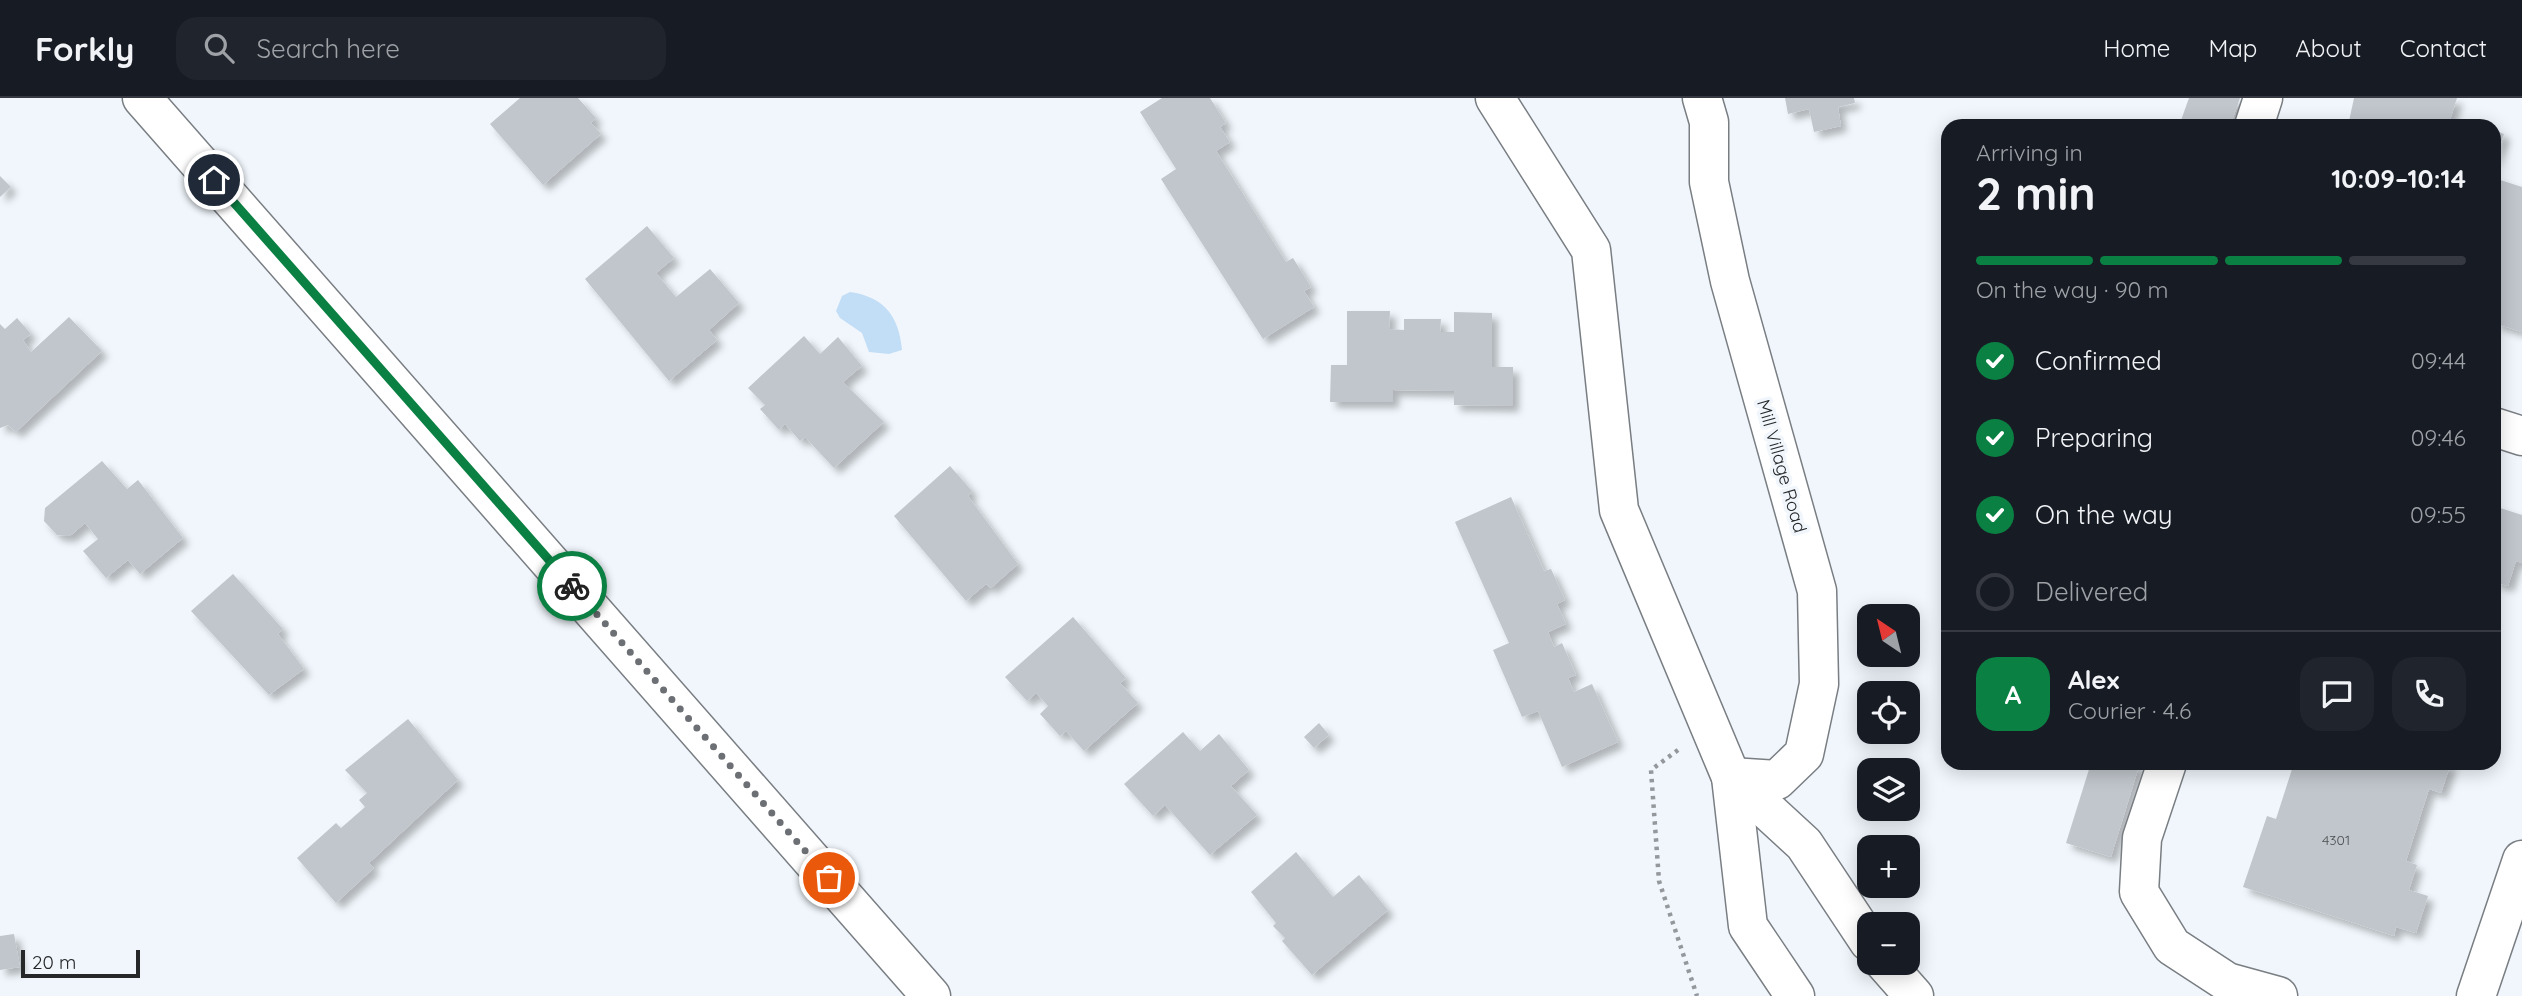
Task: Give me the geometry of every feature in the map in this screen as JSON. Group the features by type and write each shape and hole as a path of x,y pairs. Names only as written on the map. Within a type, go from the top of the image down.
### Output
{"street":[{"path":"142,98 931,996"},
{"path":"1495,98 1591,250 1619,510 1731,777 1748,926 1795,996"},
{"name":"Mill Village Road","path":"1702,98 1709,122 1709,182 1730,281 1817,592 1819,684 1804,754 1777,780 1731,777"},
{"path":"2256,119 2263,98"},
{"path":"2501,429 2522,436"},
{"path":"2165,770 2142,838 2139,891 2172,946 2227,982 2278,996"},
{"path":"1731,777 1804,844 1857,924"},
{"path":"2476,996 2522,860"},
{"path":"1895,975 1914,996"}],"path":[{"path":"1698,996 1659,881 1651,770 1710,726"}],"water":[{"path":"850,292 872,299 888,310 898,328 902,350 889,354 869,352 862,333 840,318 836,311 842,296"}],"building":[{"path":"520,98 578,98 596,118 591,123 601,134 543,185 490,124"},
{"path":"1162,98 1210,98 1226,123 1220,127 1230,142 1216,151 1286,262 1293,258 1311,287 1304,291 1314,307 1263,339 1161,179 1176,169 1140,112"},
{"path":"1785,98 1854,98 1855,103 1838,107 1841,126 1814,132 1809,109 1788,114"},
{"path":"2189,98 2240,98 2232,119 2182,119"},
{"path":"2354,98 2457,98 2450,119 2350,119"},
{"path":"0,176 11,187 0,197"},
{"path":"2501,180 2522,187 2522,332 2501,325"},
{"path":"647,226 674,258 656,273 676,297 710,269 739,303 709,330 717,340 669,381 585,279"},
{"path":"1347,311 1390,311 1389,329 1404,330 1404,319 1441,319 1440,332 1454,332 1454,312 1492,313 1492,367 1513,367 1513,406 1454,405 1454,391 1393,390 1393,402 1330,402 1331,365 1347,365"},
{"path":"69,317 102,351 16,432 8,425 0,428 0,324 5,329 17,318 31,334 23,340 31,352"},
{"path":"804,336 820,354 838,337 862,366 843,382 884,422 834,468 805,437 800,441 785,424 779,430 760,409 765,405 748,388"},
{"path":"102,461 127,489 138,480 183,538 140,574 128,560 106,578 83,551 98,539 85,523 70,536 57,535 44,521 45,508"},
{"path":"950,466 972,491 968,496 1018,564 991,588 986,584 966,601 894,516"},
{"path":"1511,497 1544,571 1551,569 1565,600 1557,604 1566,624 1548,632 1554,647 1562,643 1576,675 1568,678 1574,692 1592,684 1618,742 1562,767 1538,711 1522,717 1493,650 1509,643 1455,522"},
{"path":"2501,508 2522,515 2522,563 2516,561 2508,586 2501,584"},
{"path":"233,574 283,629 278,634 304,669 269,695 191,611"},
{"path":"1073,617 1126,678 1120,683 1138,703 1084,751 1066,731 1060,736 1040,714 1048,706 1036,693 1027,701 1005,677"},
{"path":"408,719 458,780 369,863 374,868 336,903 297,858 336,823 341,828 365,807 359,800 367,793 345,770"},
{"path":"1319,723 1329,735 1314,748 1304,737"},
{"path":"1183,732 1200,751 1219,734 1249,770 1231,786 1257,815 1210,855 1165,805 1153,816 1124,784"},
{"path":"2089,770 2138,770 2111,857 2066,843"},
{"path":"2292,770 2449,770 2441,793 2429,789 2406,861 2417,865 2409,890 2428,896 2416,933 2396,927 2394,936 2243,887 2267,816 2276,819"},
{"path":"1296,852 1333,897 1359,875 1388,910 1312,975 1282,941 1285,938 1273,926 1276,923 1251,892"},
{"path":"14,934 20,967 0,970 0,936"}],"way so far":[{"path":"572,586 829,878"}],"route":[{"path":"214,180 572,586"}]}
